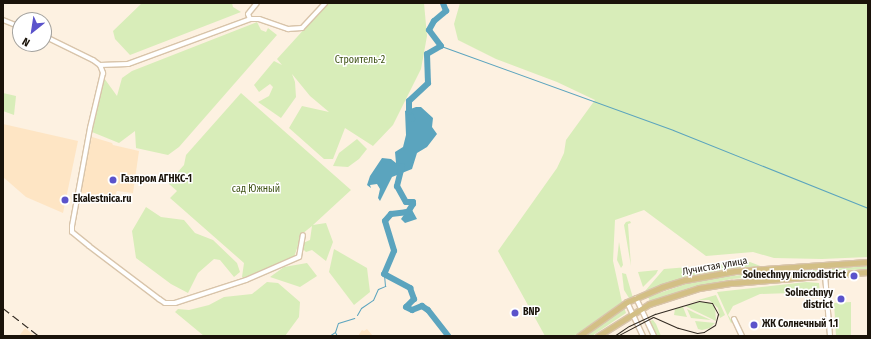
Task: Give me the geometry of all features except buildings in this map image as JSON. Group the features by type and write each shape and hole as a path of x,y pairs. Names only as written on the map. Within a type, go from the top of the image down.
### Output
{"main road":[{"name":"Лучистая улица","path":"579,336 627,302 685,280 735,270 868,262"},
{"path":"824,265 825,275"},
{"name":"Лучистая улица","path":"598,336 641,308 699,288 732,282 868,272"}],"street":[{"path":"250,19 248,14 257,3"},
{"path":"52,39 75,49 100,65 128,64 250,19 259,19 296,29 306,25 325,3"},
{"path":"100,65 103,73 88,135 72,226 75,235 165,303 175,303 246,280 299,257 303,235"},
{"path":"825,275 830,336"},
{"path":"636,298 654,336"},
{"path":"627,302 643,336"},
{"path":"734,319 742,336"}],"shaded area":[{"path":"3,124 78,141 63,213 26,197 3,177"},
{"path":"92,137 112,143 113,145 139,151 133,193 117,191 114,197 94,194 92,200 86,200 86,193 79,193"},
{"path":"25,328 35,336 19,336"},
{"path":"367,329 373,336 358,336 362,330 364,331"}],"green space":[{"path":"142,3 232,3 233,7 241,12 130,55 115,39 113,31"},
{"name":"Строитель-2","path":"328,3 424,3 427,36 421,69 393,125 373,146 345,128 333,159 324,159 289,128 302,106 329,112 310,96 292,74 295,82 296,97 281,118 258,102 269,96 273,87 270,84 259,92 254,85 274,61 282,65 277,59"},
{"path":"460,3 868,3 868,257 822,259 774,258 753,252 706,256 644,210 615,220 613,261 622,302 574,336 545,336 498,251 557,168 564,153 566,140 595,100 557,82 496,59 458,40 454,24"},
{"path":"257,22 261,30 266,32 268,28 277,35 179,147 168,155 136,148 135,131 119,143 92,132 104,78 117,96 122,78 132,71"},
{"path":"3,93 16,96 14,115 3,111"},
{"name":"сад Южный","path":"241,93 351,190 313,225 326,223 333,242 326,261 312,250 306,252 301,247 303,243 310,240 312,226 302,234 294,257 244,279 242,277 244,263 170,198 177,191 168,183 184,165 186,155"},
{"path":"357,139 367,149 359,159 348,167 333,166 339,153"},
{"path":"146,207 161,217 184,220 195,233 213,240 237,263 240,272 234,277 220,260 214,259 198,273 188,293 171,284 136,258 132,231"},
{"path":"630,221 631,223 628,224 631,266 624,225 626,222"},
{"path":"619,242 623,265 621,268 617,260"},
{"path":"334,249 367,268 370,292 354,305 329,272"},
{"path":"750,262 763,267 703,273 645,291 664,269"},
{"path":"307,263 317,276 300,287 270,277 284,267"},
{"path":"868,266 868,269 830,271 831,269"},
{"path":"816,267 817,272 732,279 692,287 650,301 648,297 686,284 714,278"},
{"path":"658,270 656,274 643,287 638,272"},
{"path":"622,273 626,274 633,298 629,298 624,290"},
{"path":"267,282 278,283 300,302 299,317 285,336 204,336 175,312 178,309 189,310 209,305 224,297 252,294"},
{"path":"806,282 819,283 820,292 760,294 733,306 728,315 733,322 731,323 717,292"},
{"path":"716,295 725,315 720,318 718,308 709,300 701,300 684,304"},
{"path":"700,302 710,303 715,307 716,321 685,306"},
{"path":"851,302 851,336 836,336 834,303"},
{"path":"624,307 626,313 592,336 583,336"},
{"path":"683,307 687,317 674,315 675,309"},
{"path":"687,309 695,313 711,320 691,318"},
{"path":"653,320 661,336 657,336 650,321"},
{"path":"695,321 715,323 710,328 702,330 698,329"}],"water":[{"path":"416,107 421,107 433,118 432,127 437,134 427,147 417,153 412,169 392,177 380,201 378,198 380,189 377,184 370,185 371,188 367,185 370,176 382,158 391,159 396,163 395,152 403,147 406,135 405,111"},
{"path":"411,208 417,219 405,223 401,219 406,212 403,210"}],"waterway":[{"path":"412,119 409,112 409,101 428,83 427,54 441,46 429,30 434,21 446,11 443,3"},
{"path":"441,46 673,130 868,208"},
{"path":"402,166 397,186 406,202 413,202 413,204 408,212 391,214 385,221 394,251 384,274 410,288 414,299 406,307 412,310 422,306 428,310 448,336"},
{"path":"357,315 361,308 373,300 378,289 385,286 384,274"},
{"path":"337,336 335,332 338,323 354,318"},
{"path":"329,336 335,332"}],"tram line":[{"path":"614,336 629,326 655,314 699,301 712,303 718,314 715,325 704,332 697,333 678,328 653,317 617,336"}],"railway":[{"path":"3,308 39,336"}],"place":[{"name":"Газпром АГНКС-1","path":"113,180"},
{"name":"Ekalestnica.ru","path":"65,200"},
{"name":"Solnechnyy microdistrict","path":"854,276"},
{"name":"Solnechnyy district","path":"841,299"},
{"name":"BNP","path":"515,313"},
{"name":"ЖК Солнечный 1.1","path":"754,325"}]}
